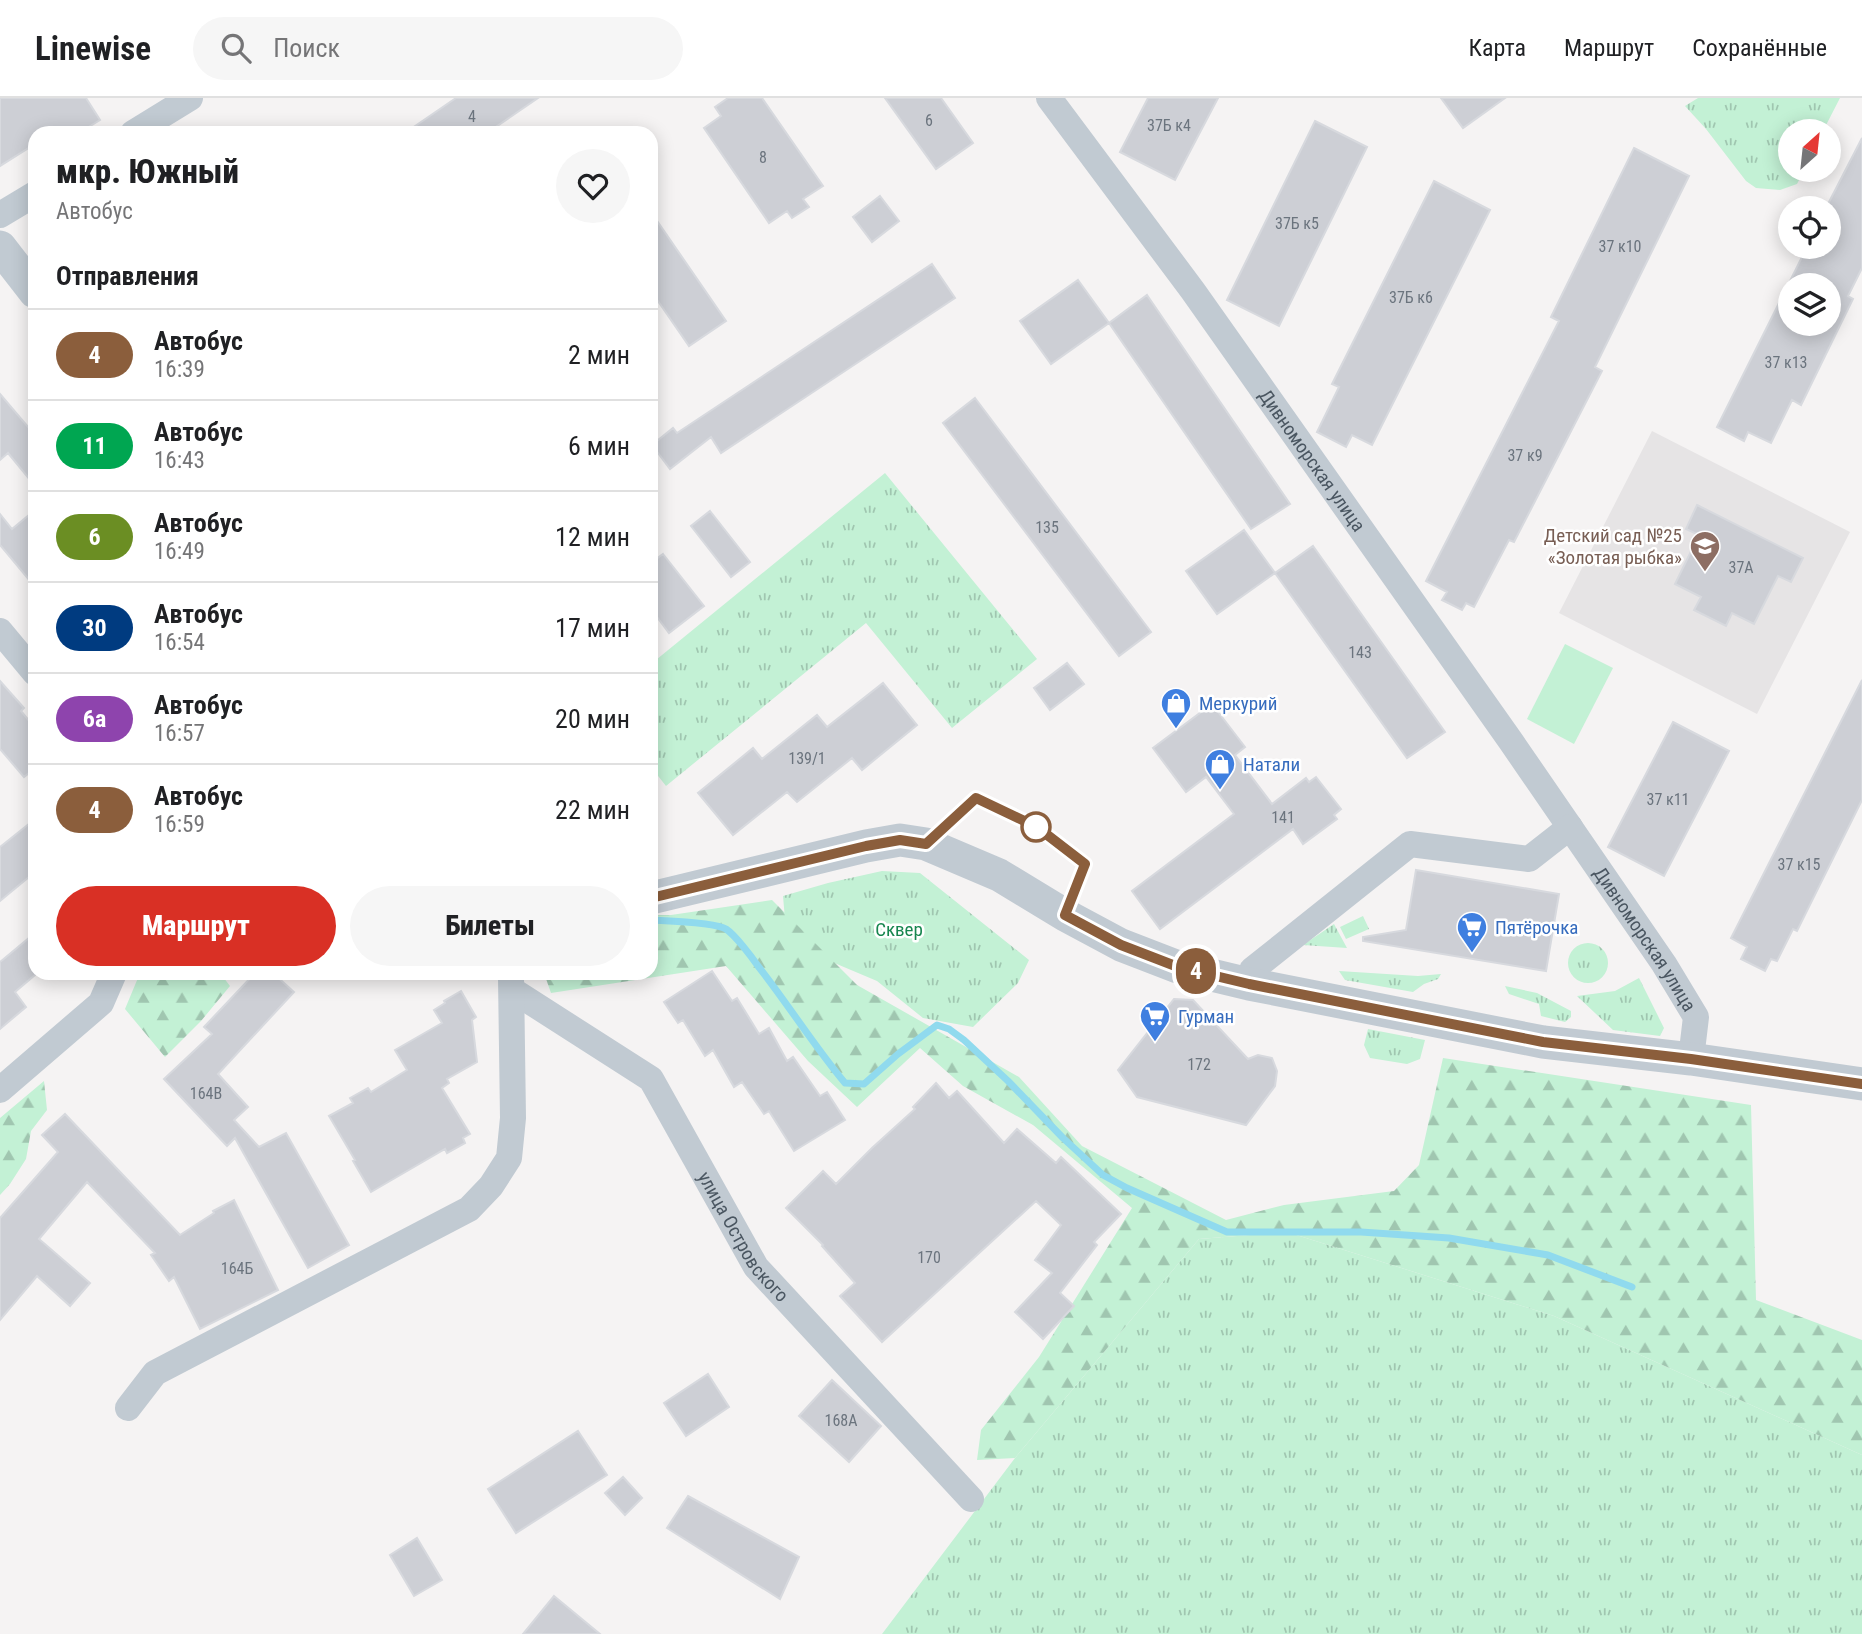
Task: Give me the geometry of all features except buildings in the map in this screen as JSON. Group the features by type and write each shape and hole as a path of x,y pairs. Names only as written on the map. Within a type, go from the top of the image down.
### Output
{"street":[{"path":"144,126 190,98"},
{"name":"Дивноморская улица","path":"1049,98 1193,291 1664,964 1696,1017 1691,1059"},
{"path":"0,215 28,198"},
{"path":"0,247 28,283"},
{"path":"0,631 28,665"},
{"path":"1249,984 1252,970 1410,844 1528,859 1570,827"},
{"path":"658,896 866,846 900,840 926,844 999,875 1121,945 1178,967 1249,984 1543,1042 1691,1059 1862,1084"},
{"path":"0,1090 100,1003 111,980"},
{"name":"улица Островского","path":"128,1408 155,1373 469,1209 491,1186 509,1158 513,1118 512,982"},
{"name":"улица Островского","path":"512,982 651,1079 756,1267 971,1499"}],"shaded area":[{"name":"Детский сад №25 «Золотая рыбка»","path":"1652,431 1850,532 1757,714 1559,613"}],"green space":[{"path":"1698,98 1840,98 1829,119 1778,119 1778,182 1798,182 1780,190 1756,188 1746,181 1685,106"},
{"path":"885,473 1037,659 952,728 866,623 666,786 658,776 658,658"},
{"path":"1565,644 1613,668 1574,744 1527,719"},
{"name":"Сквер","path":"882,871 920,873 1029,960 1018,983 973,1027 923,1018 877,981 787,943 783,896"},
{"path":"772,900 857,985 1019,1077 1082,1146 1226,1220 1284,1205 1394,1191 1419,1165 1443,1058 1751,1105 1756,1300 1862,1340 1862,1455 1554,1316 1287,1232 1199,1239 1015,1458 977,1460 981,1430 1039,1357 1132,1208 1033,1125 963,1086 920,1048 857,1107 808,1061 726,966 658,976 658,915"},
{"path":"1363,916 1369,929 1346,939 1340,927"},
{"path":"1334,924 1347,948 1303,945"},
{"path":"1588,943 1602,949 1608,963 1602,977 1588,983 1574,977 1568,963 1574,949"},
{"path":"1339,971 1418,976 1441,974 1438,979 1413,992 1345,980"},
{"path":"1639,978 1664,1028 1660,1036 1613,1030 1577,996 1615,991"},
{"path":"137,980 225,980 230,986 201,1021 165,1057 125,1009"},
{"path":"546,980 635,980 551,993"},
{"path":"1505,986 1537,993 1571,1011 1571,1017 1565,1022 1541,1016 1539,1004 1509,994"},
{"path":"1368,1029 1425,1040 1420,1059 1407,1064 1370,1058 1364,1045"},
{"path":"44,1081 47,1110 31,1131 26,1159 0,1195 0,1118"},
{"path":"1287,1232 1554,1316 1862,1455 1862,1634 882,1634 1015,1458 1199,1239"}],"waterway":[{"path":"658,920 711,925 730,932 845,1083 864,1084 937,1025 949,1029 1008,1081 1103,1175 1227,1232 1361,1232 1449,1238 1548,1255 1632,1287"}],"bus line":[{"name":"4","path":"658,897 866,846 900,840 926,844 976,798 1037,827 1085,864 1065,915 1121,945 1178,967 1249,984 1543,1042 1691,1059 1862,1084"}],"place":[{"name":"Детский сад №25 «Золотая рыбка»","path":"1705,573"},
{"name":"Меркурий","path":"1176,730"},
{"name":"Натали","path":"1220,791"},
{"name":"Пятёрочка","path":"1472,954"},
{"name":"Гурман","path":"1155,1043"}]}
